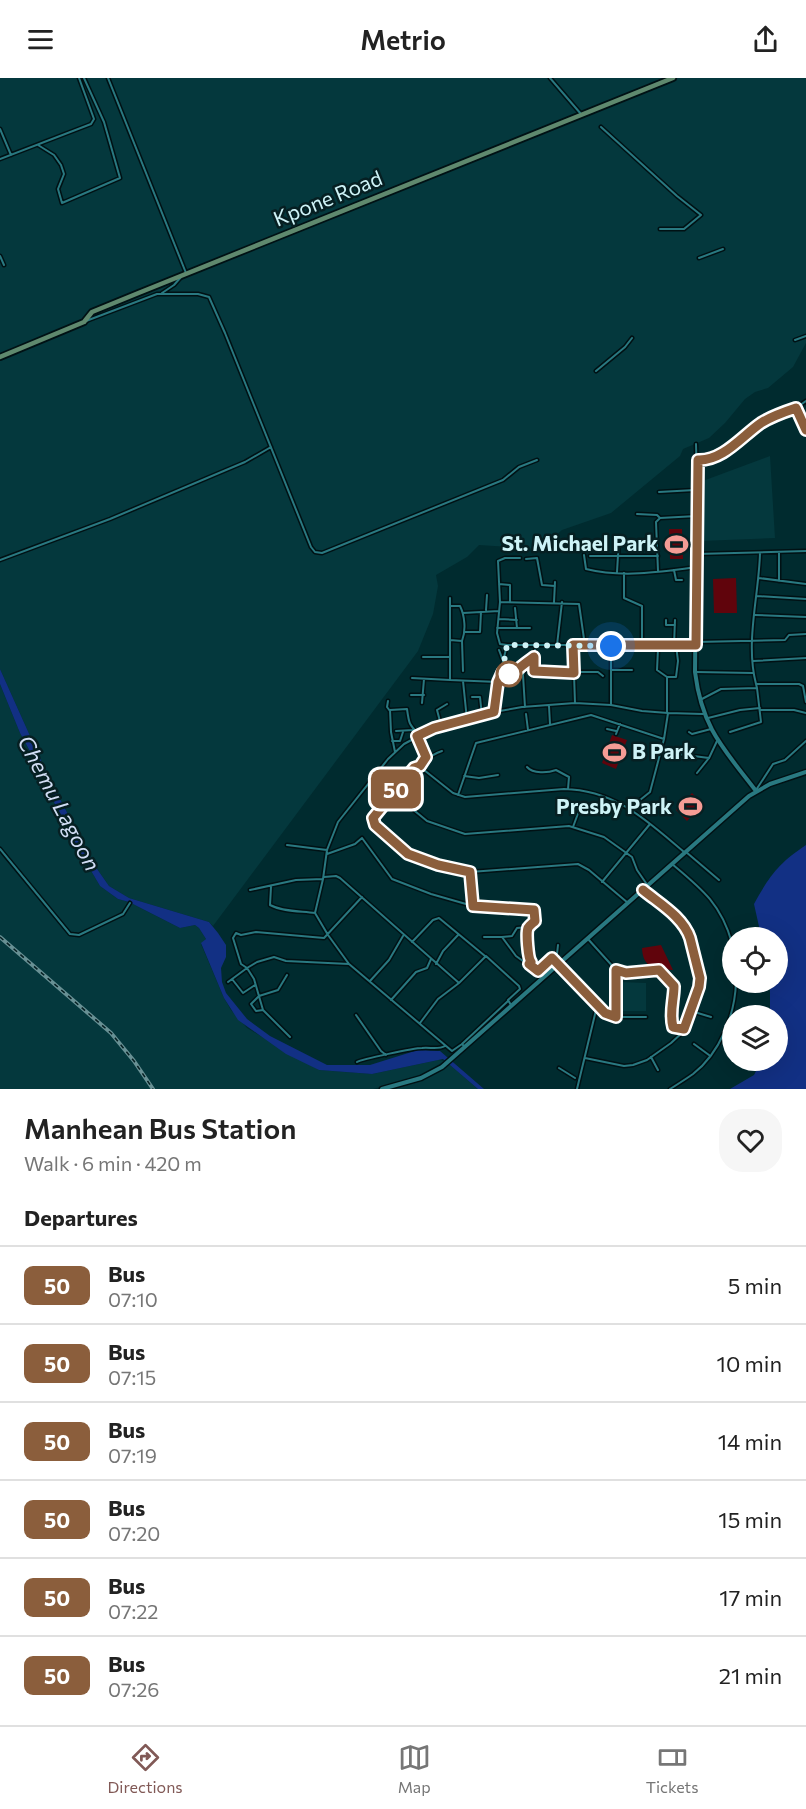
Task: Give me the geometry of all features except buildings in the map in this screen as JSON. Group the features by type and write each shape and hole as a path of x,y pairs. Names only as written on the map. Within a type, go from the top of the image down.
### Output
{"main road":[{"name":"Kpone Road","path":"0,357 86,321 95,310 673,78"}],"street":[{"path":"0,159 93,122 94,119 79,78"},
{"path":"38,145 54,155 61,165 64,174 58,189 62,203 120,177 104,122 84,78"},
{"path":"108,78 184,274 174,285 160,294"},
{"path":"550,78 582,116"},
{"path":"601,127 701,215 684,229 660,229"},
{"path":"0,129 11,155"},
{"path":"699,258 723,249"},
{"path":"0,256 4,265"},
{"path":"149,297 155,286"},
{"path":"86,321 160,294 202,295 211,300 315,552 320,553 503,480 519,467 537,460"},
{"path":"795,340 806,336"},
{"path":"596,371 625,347 632,338"},
{"path":"698,460 721,454 760,423 779,413 796,408 806,401"},
{"path":"796,408 806,430"},
{"path":"696,444 698,460 695,672 699,700 704,716 717,741 756,791"},
{"path":"0,560 110,519 245,462 271,447"},
{"path":"659,492 696,490"},
{"path":"637,514 657,515 660,518 697,516"},
{"path":"658,572 657,522 660,518"},
{"path":"617,572 619,539"},
{"path":"696,554 806,551"},
{"path":"779,552 779,581"},
{"path":"730,732 761,722 753,673 753,640 760,553"},
{"path":"584,555 586,569 624,573 697,567"},
{"path":"590,556 658,556"},
{"path":"520,558 505,558 498,561 500,602 497,628 501,645 675,645 785,640 789,635 806,634"},
{"path":"526,559 537,558 542,585 555,584 554,602"},
{"path":"674,570 676,580 681,580"},
{"path":"624,573 624,598 642,606 642,645"},
{"path":"759,579 806,585"},
{"path":"499,584 510,585 510,602"},
{"path":"486,612 487,596"},
{"path":"757,596 806,599"},
{"path":"450,598 450,680"},
{"path":"500,602 562,602 580,605 585,646"},
{"path":"557,645 562,602"},
{"path":"450,606 460,606 463,613 463,671"},
{"path":"515,608 517,628"},
{"path":"463,613 499,611"},
{"path":"464,632 480,632 481,612"},
{"path":"755,615 806,616"},
{"path":"498,619 517,620"},
{"path":"666,620 666,624 675,625"},
{"path":"658,649 657,671 676,677 678,661 675,645 675,620"},
{"path":"497,628 530,628"},
{"path":"450,640 462,641"},
{"path":"494,712 507,645"},
{"path":"573,645 575,703"},
{"path":"611,646 611,705"},
{"path":"499,650 505,660"},
{"path":"534,650 534,671 596,672 603,676"},
{"path":"423,657 449,657"},
{"path":"525,707 523,675 526,665 534,657"},
{"path":"753,661 806,658"},
{"path":"502,673 512,674 522,665 526,665"},
{"path":"611,670 632,670"},
{"path":"695,672 753,673"},
{"path":"630,808 650,792 662,752 667,712 667,676"},
{"path":"412,678 498,682"},
{"path":"422,703 424,678"},
{"path":"464,680 467,720"},
{"path":"756,684 801,684 806,702"},
{"path":"699,700 721,689 757,688"},
{"path":"411,695 424,695"},
{"path":"472,697 480,698 482,716"},
{"path":"388,701 387,707 390,711 395,752"},
{"path":"453,1055 420,1023 349,964 315,913 324,878 327,852 338,822 369,781 395,752 418,736 442,726 494,712 525,707 575,703 704,716 760,709 794,710 806,713"},
{"path":"442,726 437,710 447,704"},
{"path":"549,706 550,724"},
{"path":"390,711 407,710 408,721 418,736 426,757"},
{"path":"526,714 528,730"},
{"path":"458,795 476,743 591,715 664,739"},
{"path":"607,729 616,732 620,724"},
{"path":"689,732 692,734 711,729"},
{"path":"396,731 413,730"},
{"path":"392,741 400,741 403,732"},
{"path":"697,773 709,758 717,741"},
{"path":"756,791 773,764 785,760 806,741"},
{"path":"442,751 426,757 420,766 414,768 373,818 375,825 408,854 438,865 470,872 573,863 583,866 628,903"},
{"path":"662,752 709,758"},
{"path":"420,766 449,790 469,797 568,789 612,800 630,808 719,880"},
{"path":"526,767 532,772 556,770 569,777 568,789"},
{"path":"382,1089 421,1078 446,1063 756,791 806,772"},
{"path":"464,776 479,778 498,775"},
{"path":"393,793 427,821 465,834 573,827 609,838 632,857 637,870 648,886"},
{"path":"573,827 580,808"},
{"path":"602,882 650,824"},
{"path":"287,845 327,852 355,844 362,838 392,879 431,894 473,906 534,910 535,921 528,927 517,928 512,936 484,936"},
{"path":"0,849 74,936 123,914 130,903"},
{"path":"672,864 706,893 727,927"},
{"path":"470,872 473,906"},
{"path":"250,890 296,880 336,876 459,983"},
{"path":"271,886 270,905 272,907 315,913"},
{"path":"585,1058 624,1066 640,1063 671,1043 684,1029 691,1011 700,978 688,932 677,918 643,890"},
{"path":"290,1037 263,1010 254,979 247,968 241,964 233,938 236,933 242,935 256,932 322,938 328,935 362,897"},
{"path":"412,942 437,918 486,956 519,986 520,989 463,1046"},
{"path":"528,927 527,957 531,962 529,964"},
{"path":"436,964 441,954 458,934"},
{"path":"370,981 389,960 404,935"},
{"path":"502,937 516,956 545,977"},
{"path":"588,939 616,970 626,973 659,970 662,972 674,986 670,1013 673,1027 684,1029"},
{"path":"538,971 557,953 558,945"},
{"path":"420,1023 438,999 459,983 486,956"},
{"path":"228,982 257,962 274,957 286,961 349,964"},
{"path":"552,958 605,1013 616,1017 646,1017"},
{"path":"391,1000 416,972 428,966 431,959"},
{"path":"616,970 616,1017"},
{"path":"263,1010 256,1011 251,1006 259,996 278,990 286,975"},
{"path":"232,979 243,993 255,985"},
{"path":"670,1089 694,1073 709,1056 725,1032 735,993"},
{"path":"508,1001 512,1006"},
{"path":"577,1089 597,1006"},
{"path":"691,1011 711,1017"},
{"path":"356,1015 381,1051 388,1055"},
{"path":"694,1044 709,1056"},
{"path":"357,1062 366,1058 418,1048 445,1046"},
{"path":"651,1057 658,1070"},
{"path":"559,1068 575,1078"}],"shaded area":[{"path":"0,78 806,78 806,343 793,367 768,388 755,392 745,399 709,438 683,449 680,456 611,513 562,530 539,549 479,545 467,557 436,575 438,586 433,614 418,651 213,926 209,922 129,898 109,886 95,866 48,776 0,669"},
{"path":"770,456 775,538 700,541 700,482"},
{"name":"St. Michael Park","path":"669,529 682,529 683,559 670,559"},
{"path":"736,578 737,613 714,613 713,579"},
{"path":"0,684 20,733 67,830 100,886 118,899 129,902 180,928 195,925 199,928 206,939 201,944 224,998 247,1028 319,1070 372,1074 438,1060 445,1061 414,1078 373,1089 0,1089"},
{"name":"B Park","path":"612,735 627,740 616,769 602,763"},
{"name":"Presby Park","path":"692,793 703,804 687,821 676,810"},
{"path":"661,945 673,970 656,968 645,960 642,948"},
{"path":"619,982 646,983 646,1011 618,1011"},
{"path":"449,1064 478,1089 385,1089 432,1074"}],"water":[{"name":"Chemu Lagoon","path":"0,669 48,776 95,866 109,886 129,898 209,922 226,945 226,957 221,968 226,993 247,1019 270,1036 327,1065 370,1065 418,1050 440,1051 484,1089 478,1089 443,1059 372,1074 319,1070 286,1054 238,1020 224,998 201,943 206,939 199,928 195,925 180,928 129,902 118,899 100,886 67,830 20,733 0,684"},
{"path":"806,845 806,1089 730,1089 754,1075 756,1071 788,1071 788,1005 770,1005 770,993 788,993 788,927 759,927 754,904 776,870"}],"railway":[{"path":"0,937 111,1033 153,1089"}],"bus line":[{"name":"50","path":"643,890 683,924 690,938 700,978 684,1029 673,1027 670,1013 673,1007 674,986 662,972 659,970 626,973 616,970 616,1017 609,1016 600,1011 552,958 538,971 529,964 531,962 527,957 529,944 527,936 528,927 535,921 534,910 473,906 470,872 438,865 404,852 372,821 414,768 420,766 426,757 417,736 434,728 494,712 498,682 502,673 512,674 522,665 528,664 534,657 534,671 574,673 573,645 696,645 698,460 721,454 760,423 779,413 796,408 806,430"}],"place":[{"name":"St. Michael Park","path":"676,544"},
{"name":"B Park","path":"614,752"},
{"name":"Presby Park","path":"690,807"}],"route":[{"path":"509,674 502,673 507,645 611,646"}]}
